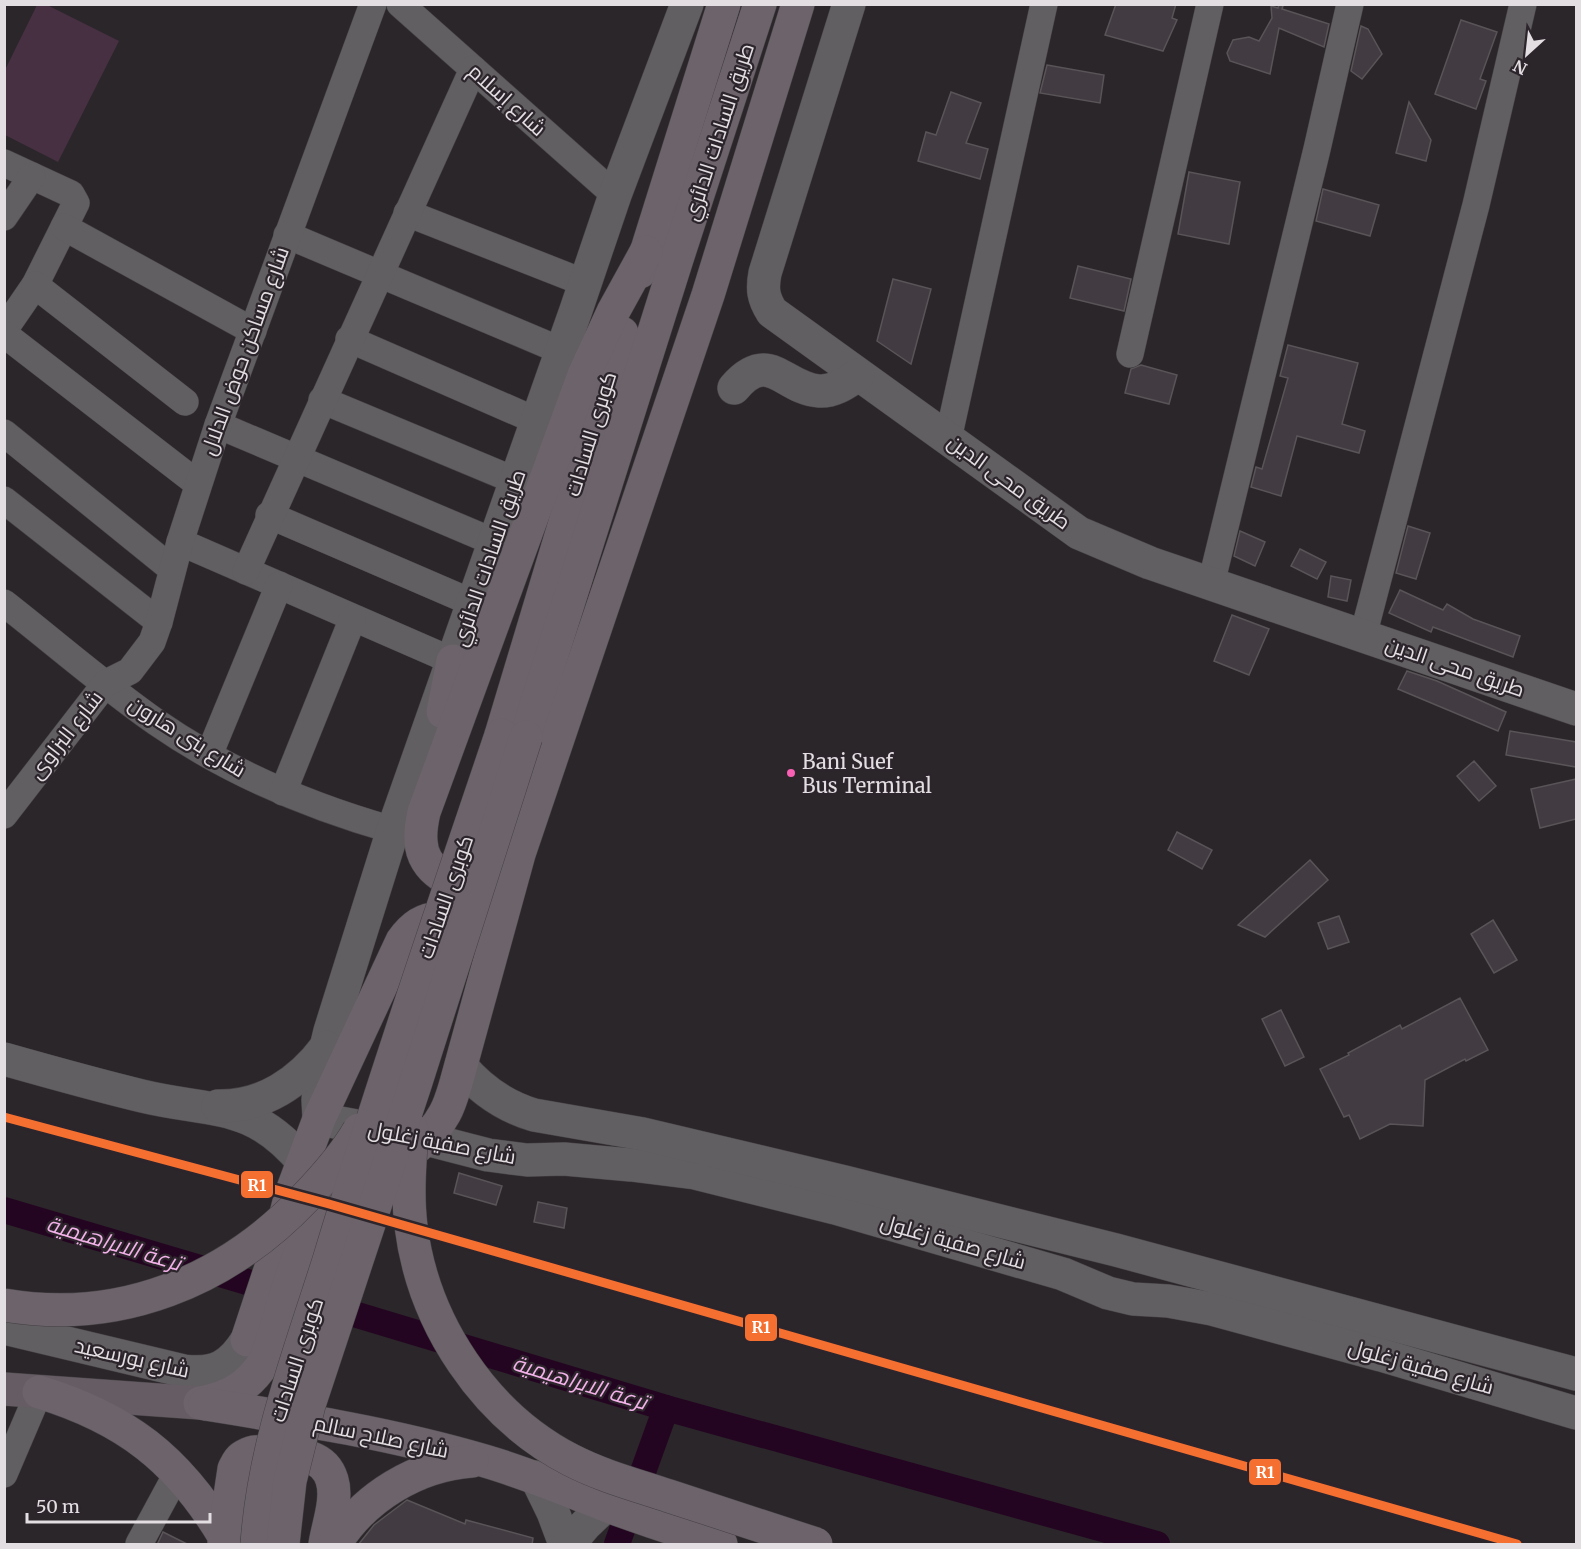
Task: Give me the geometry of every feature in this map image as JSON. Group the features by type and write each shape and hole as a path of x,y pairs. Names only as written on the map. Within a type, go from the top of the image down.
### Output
{"highway":[{"name":"طريق السادات الدائري","path":"662,255 724,4"},
{"name":"طريق السادات الدائري","path":"662,255 760,4"},
{"path":"289,1250 312,1230 329,1204 343,1192 401,1160 426,1139 445,1114 461,1066 519,854 708,295 798,4"},
{"name":"كوبرى السادات","path":"283,1545 290,1481 309,1405 415,1085 513,736 662,255"},
{"path":"424,812 584,375 613,312 662,255"},
{"path":"453,661 420,843 426,859 437,873 452,882 469,886 486,884 502,876 519,854"},
{"name":"كوبرى السادات","path":"257,1545 262,1490 275,1429 378,1098 513,736"},
{"path":"200,1403 224,1398 245,1386 265,1361 259,1343 289,1250 291,1194 319,1119 402,941 412,927 432,919 444,919 465,927 482,944 487,956 488,968"},
{"name":"كوبرى السادات","path":"415,1085 409,1179 411,1224 416,1254 434,1312 448,1339 483,1389 502,1410 546,1446 596,1472 816,1545"},
{"path":"4,1305 61,1310 98,1307 134,1301 204,1276 243,1252 293,1211 326,1177 355,1139 378,1098"},
{"path":"39,1392 72,1401 101,1414 154,1450 178,1472 205,1506 224,1540"},
{"name":"شارع صلاح سالم","path":"200,1403 393,1438 484,1460 721,1545"},
{"path":"224,1540 234,1469 239,1460 248,1454 258,1452 306,1455 317,1460 326,1468 332,1479 334,1491 325,1545"},
{"path":"335,1545 348,1525 373,1500 403,1481 431,1469 461,1462 484,1460"}],"main road":[{"name":"شارع صلاح سالم","path":"4,1389 200,1403"}],"street":[{"name":"شارع مساكن حوض الدلال","path":"106,683 130,671 152,642 180,542 218,425 373,4"},
{"name":"شارع إسلام","path":"400,4 615,195"},
{"name":"طريق السادات الدائري","path":"319,1119 319,1084 327,1046 393,830 615,195 687,4"},
{"name":"طريق محى الدين","path":"849,4 762,286 765,300 772,312 1079,533 1150,563 1211,585 1576,709"},
{"path":"948,439 1044,4"},
{"path":"1130,354 1210,4"},
{"path":"1211,585 1350,4"},
{"path":"1363,636 1476,205 1523,4"},
{"path":"246,571 269,515 473,69"},
{"path":"4,163 71,194 76,203 35,285 4,332 198,484"},
{"path":"4,217 32,176"},
{"path":"407,213 585,283"},
{"path":"64,226 253,331"},
{"path":"287,235 562,351"},
{"path":"35,285 185,402"},
{"path":"350,339 537,421"},
{"path":"734,388 742,379 754,372 779,373 807,388 818,391 842,386 858,375"},
{"path":"322,400 516,481"},
{"path":"218,425 494,542"},
{"path":"4,433 172,569"},
{"path":"4,500 159,622"},
{"path":"269,515 473,603"},
{"path":"180,542 453,661"},
{"path":"209,755 279,585"},
{"name":"شارع بنى هارون","path":"4,603 156,722 209,755 283,792 393,830"},
{"path":"283,792 352,618"},
{"name":"شارع البزاوى","path":"4,815 13,784 106,683"},
{"path":"207,1106 247,1103 284,1088 301,1076 327,1046"},
{"path":"4,1059 145,1097 227,1110 265,1127 292,1149 303,1162"},
{"name":"شارع صفية زغلول","path":"461,1066 473,1081 488,1093 519,1110 534,1115 643,1134 1116,1250 1576,1374"},
{"path":"519,1110 511,1120 510,1127 515,1139 573,1160"},
{"name":"شارع صفية زغلول","path":"319,1119 426,1139 488,1155 527,1160 573,1160 631,1165 694,1173 835,1208 1063,1274 1108,1293 1133,1299 1150,1299 1212,1309 1576,1413"},
{"path":"1116,1250 1110,1250 1104,1254 1100,1264 1102,1270 1150,1299"},
{"name":"شارع بورسعيد","path":"4,1328 199,1373 214,1370 228,1363 239,1353 259,1343"},
{"path":"4,1474 39,1392"},
{"path":"139,1545 178,1472"},
{"path":"536,1477 554,1512 567,1545 606,1505"}],"shaded area":[{"path":"37,5 47,5 119,41 58,162 5,135 5,70"}],"building":[{"path":"1116,4 1176,4 1172,18 1177,20 1163,51 1105,35"},
{"path":"1279,4 1283,6 1282,9 1329,24 1324,47 1279,28 1270,74 1230,61 1227,53 1233,40 1249,37 1259,41 1272,18 1271,6 1278,8"},
{"path":"1461,20 1497,32 1480,79 1486,81 1476,109 1435,94"},
{"path":"1361,26 1368,29 1382,54 1362,79 1351,71"},
{"path":"1047,65 1104,75 1100,103 1040,93"},
{"path":"951,92 981,103 966,143 988,149 980,179 918,161 926,132 936,135"},
{"path":"1409,102 1431,140 1426,161 1396,153"},
{"path":"1189,172 1240,182 1229,244 1178,234"},
{"path":"1323,189 1379,205 1370,236 1316,221"},
{"path":"1078,266 1131,279 1124,311 1070,298"},
{"path":"893,279 931,289 911,364 877,341"},
{"path":"1288,345 1358,363 1342,424 1365,431 1359,453 1297,436 1281,496 1251,487 1256,467 1262,469 1288,378 1280,376"},
{"path":"1141,365 1177,375 1169,404 1125,393 1131,369"},
{"path":"1408,526 1430,533 1416,579 1396,573"},
{"path":"1240,531 1265,542 1255,566 1234,556"},
{"path":"1300,549 1326,562 1317,579 1291,566"},
{"path":"1331,576 1351,580 1347,601 1328,597"},
{"path":"1400,590 1443,610 1447,604 1473,619 1520,636 1513,657 1433,627 1431,632 1389,613"},
{"path":"1232,615 1269,629 1249,675 1214,661"},
{"path":"1407,671 1437,681 1506,712 1498,731 1398,689"},
{"path":"1510,731 1576,742 1576,767 1506,755"},
{"path":"1474,761 1496,786 1479,801 1457,776"},
{"path":"1576,779 1576,819 1540,828 1531,789"},
{"path":"1177,832 1212,850 1202,869 1168,850"},
{"path":"1310,860 1328,880 1265,937 1238,925"},
{"path":"1339,916 1349,942 1328,949 1318,923"},
{"path":"1493,920 1517,960 1494,973 1471,934"},
{"path":"1460,998 1488,1050 1425,1080 1423,1126 1390,1124 1360,1139 1349,1115 1344,1117 1320,1069 1400,1025 1402,1029"},
{"path":"1281,1010 1304,1057 1285,1066 1262,1019"},
{"path":"459,1173 502,1186 496,1205 454,1193"},
{"path":"538,1202 567,1208 564,1228 534,1222"},
{"path":"407,1500 465,1524 466,1520 533,1538 532,1545 358,1545 374,1525"},
{"path":"163,1532 189,1545 157,1545"}],"waterway":[{"name":"ترعة الابراهيمية","path":"4,1210 281,1292"},
{"name":"ترعة الابراهيمية","path":"324,1305 666,1408 1157,1544"},
{"path":"617,1544 666,1408"}],"transit line":[{"name":"R1","path":"4,1117 329,1204 1517,1544"}],"place":[{"name":"Bani Suef Bus Terminal","path":"791,773"}]}
